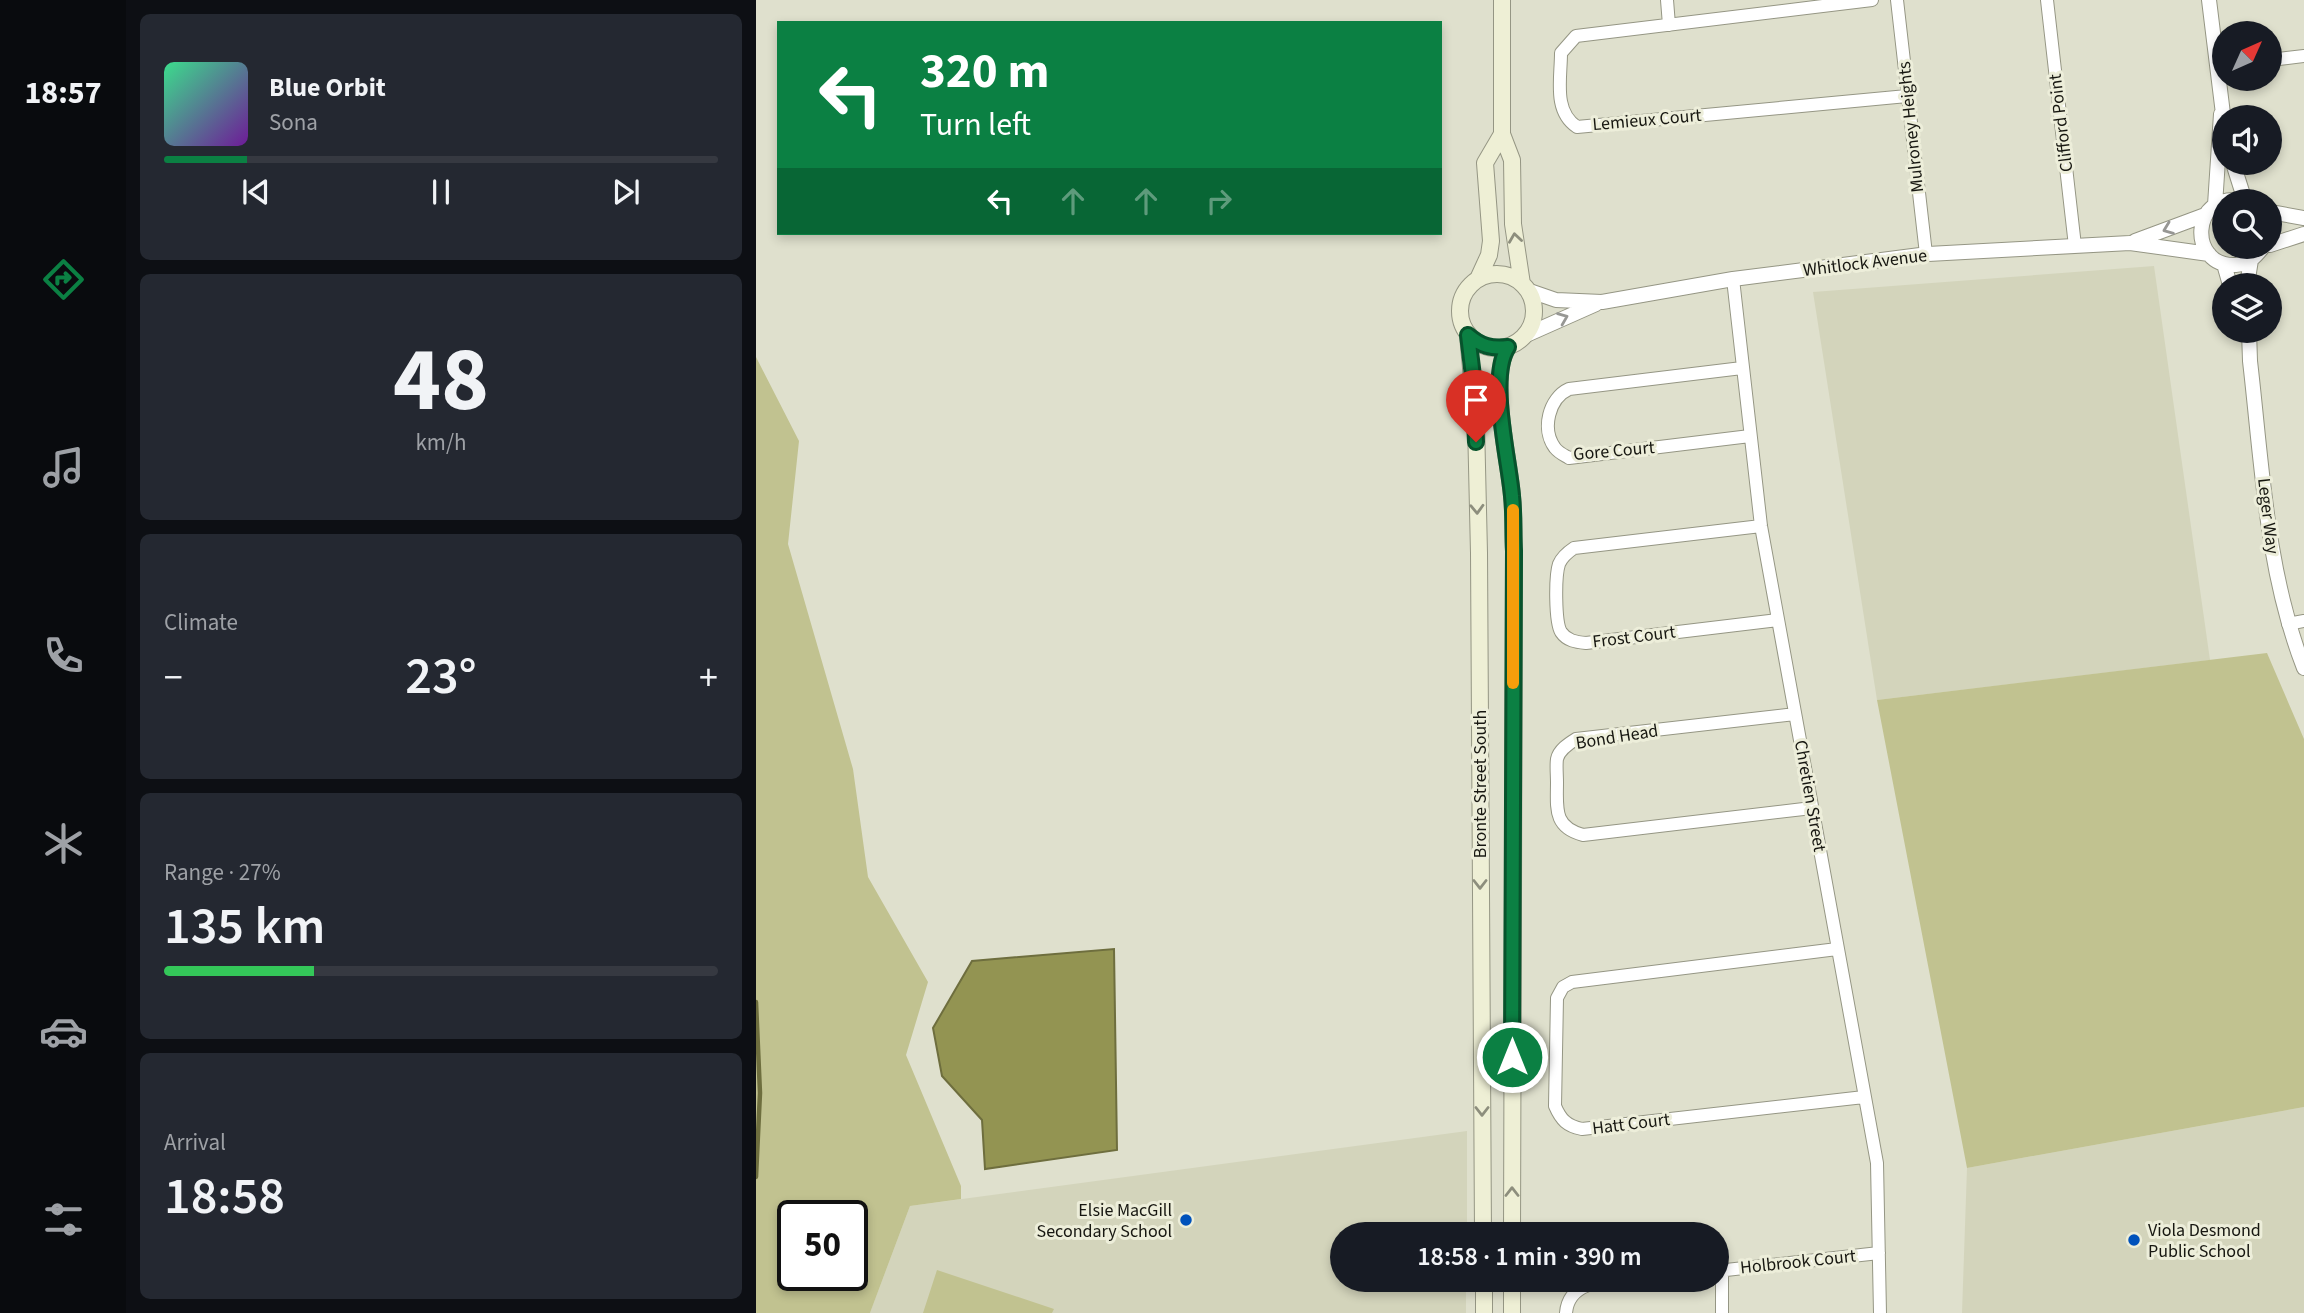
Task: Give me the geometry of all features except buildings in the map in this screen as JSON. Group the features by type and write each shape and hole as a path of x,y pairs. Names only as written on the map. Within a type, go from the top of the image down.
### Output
{"main road":[{"path":"1502,0 1502,134 1513,160 1513,224 1524,287"},
{"path":"1478,279 1489,255 1491,241 1485,163 1502,134"},
{"path":"1499,274 1514,277 1524,287 1533,300 1536,315 1524,336 1508,347 1494,348 1479,344 1468,335 1461,322 1459,308 1472,283 1499,274"},
{"name":"Bronte Street South","path":"1468,335 1476,422 1479,553 1483,1222"},
{"name":"Bronte Street South","path":"1508,347 1501,358 1500,401 1512,498 1514,551 1512,1222"},
{"path":"1484,1292 1484,1313"},
{"path":"1512,1292 1512,1313"}],"street":[{"path":"1667,0 1669,24"},
{"name":"Lemieux Court","path":"1872,0 1576,36 1560,53 1561,106 1567,120 1577,127 1907,96"},
{"name":"Mulroney Heights","path":"1897,0 1926,254"},
{"name":"Clifford Point","path":"2047,0 2075,246"},
{"path":"2209,0 2212,21"},
{"path":"2282,59 2304,56"},
{"path":"2215,175 2210,210 2201,235 2209,254 2224,264 2233,265 2251,260 2249,273"},
{"name":"Whitlock Avenue","path":"2130,243 2210,210"},
{"path":"2282,214 2304,218"},
{"path":"2282,241 2304,234"},
{"name":"Whitlock Avenue","path":"1524,287 1556,300 1602,302 1733,279 1926,254 2130,243 2209,254"},
{"path":"2224,264 2227,273"},
{"name":"Chretien Street","path":"1733,279 1761,526 1877,1163 1880,1313"},
{"name":"Whitlock Avenue","path":"1524,336 1602,302"},
{"name":"Leger Way","path":"2245,343 2250,361"},
{"name":"Leger Way","path":"2249,343 2270,537 2288,624 2304,668"},
{"name":"Gore Court","path":"1742,368 1569,389 1559,393 1553,400 1550,408 1550,430 1557,451 1569,458 1750,436"},
{"name":"Frost Court","path":"1761,526 1574,548 1559,562 1557,619 1560,630 1568,639 1586,643 1778,620"},
{"path":"2288,624 2304,621"},
{"name":"Bond Head","path":"1795,714 1576,739 1565,746 1557,758 1557,813 1563,826 1583,835 1812,808"},
{"name":"Hatt Court","path":"1837,949 1572,982 1563,987 1557,998 1555,1106 1568,1126 1582,1129 1864,1097"},
{"name":"Holbrook Court","path":"1729,1269 1879,1253"},
{"path":"1566,1313 1568,1299 1574,1292"},
{"path":"1721,1292 1722,1313"}],"shaded area":[{"path":"2154,266 2210,660 1877,700 1813,292"},
{"path":"1114,949 1117,1150 985,1169 982,1120 942,1076 933,1028 972,961"},
{"name":"Viola Desmond Public School","path":"2304,1107 2304,1313 1962,1313 1967,1168"},
{"name":"Elsie MacGill Secondary School","path":"1467,1131 1467,1222 1330,1222 1330,1292 1466,1292 1466,1313 870,1313 910,1206"}],"green space":[{"path":"756,357 799,441 788,544 853,769 868,877 928,982 906,1055 961,1186 961,1199 910,1206 870,1313 756,1313"},
{"path":"2267,653 2304,739 2304,1107 1967,1168 1877,700"},
{"path":"937,1270 1054,1309 1052,1313 923,1313"}],"waterway":[{"path":"756,1002 760,1093 756,1177"}],"slow traffic":[{"path":"1513,510 1513,683"}],"place":[{"name":"Elsie MacGill Secondary School","path":"1186,1220"},
{"name":"Viola Desmond Public School","path":"2134,1240"}],"route":[{"path":"1476,442 1468,335 1479,344 1494,348 1508,347 1501,358 1500,401 1512,498 1514,551 1512,1057"}]}
